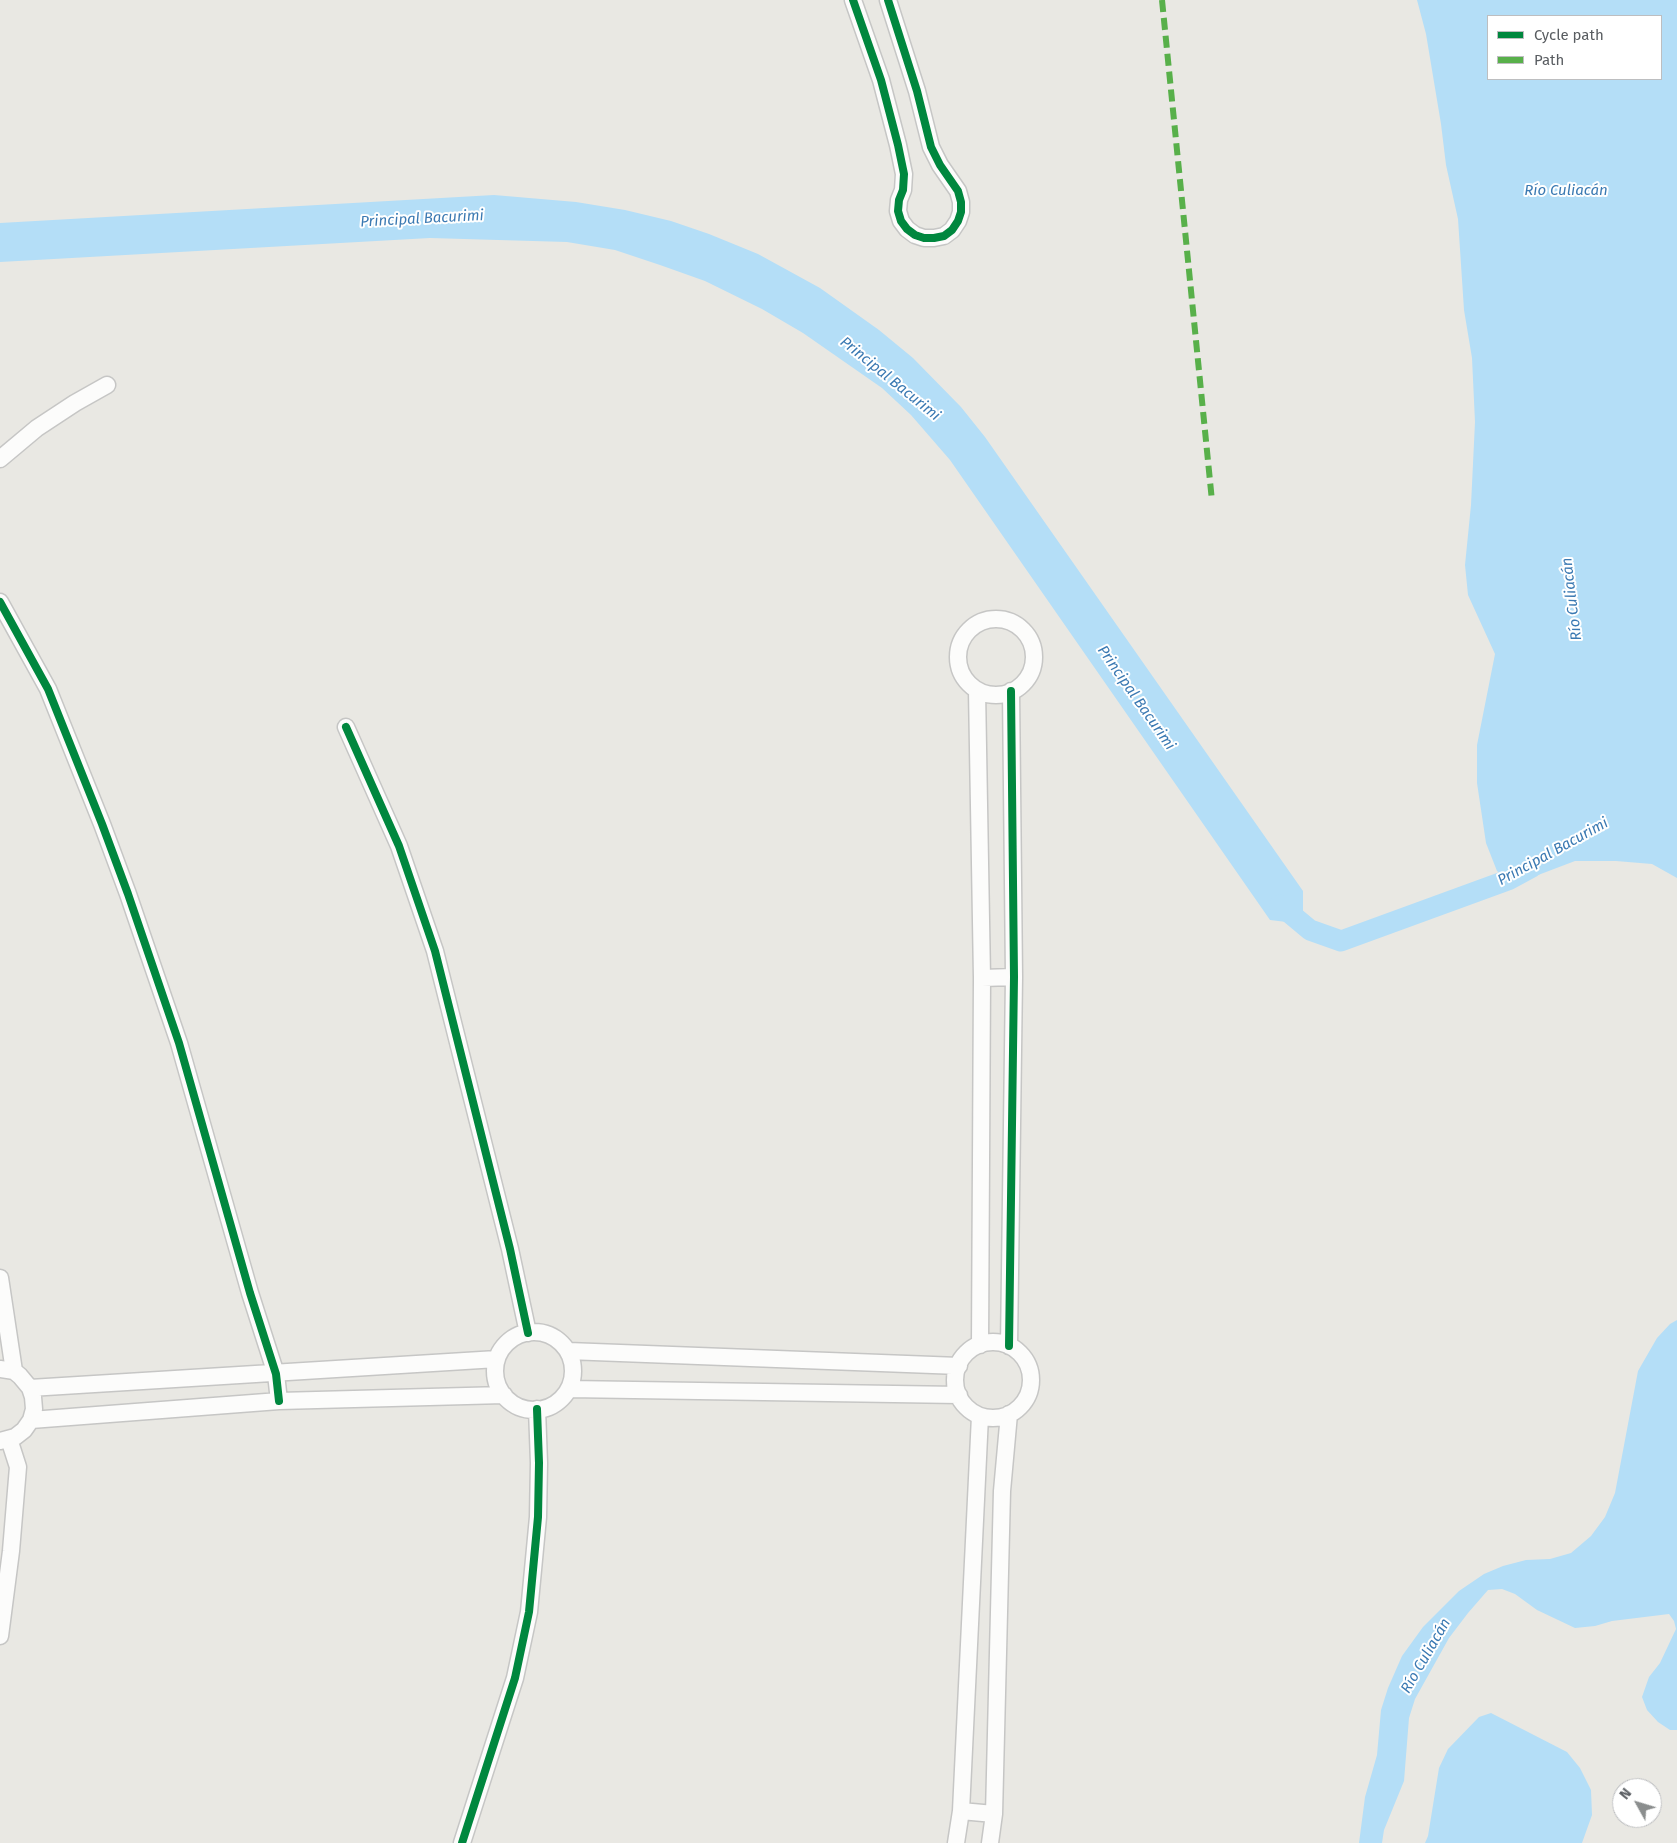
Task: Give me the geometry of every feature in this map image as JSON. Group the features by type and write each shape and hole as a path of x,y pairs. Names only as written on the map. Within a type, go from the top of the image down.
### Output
{"street":[{"path":"853,0 881,80 898,145 904,174 903,190 899,200 898,211 901,221 915,235 924,238 944,236 952,230 958,221 961,212 961,202 958,191 940,165 932,147 888,0"},
{"path":"0,459 37,428 107,385"},
{"path":"0,602 48,689 128,894 179,1042 250,1293 276,1374 279,1401"},
{"path":"991,619 1004,620 1016,625 1025,633 1032,644 1034,658 1032,669 1026,680 1011,691 994,695 977,690 964,678 959,667 958,655 961,642 968,631 978,623 991,619"},
{"path":"977,690 982,978 980,1346"},
{"path":"1009,1346 1014,977 1011,691"},
{"path":"346,728 399,846 435,951 510,1249 528,1333"},
{"path":"982,978 1014,977"},
{"path":"0,1278 7,1370 30,1388 34,1409 31,1420 24,1430 16,1437 5,1440 18,1467 11,1551 0,1636"},
{"path":"535,1332 548,1334 559,1341 568,1351 572,1363 573,1376 568,1389 561,1399 549,1406 537,1409 524,1408 513,1403 504,1395 498,1384 496,1372 497,1359 503,1348 512,1339 535,1332"},
{"path":"988,1343 1001,1343 1009,1346 1023,1357 1029,1368 1032,1381 1029,1393 1014,1412 1004,1417 980,1416 970,1410 959,1396 956,1379 958,1366 965,1355 980,1346 988,1343"},
{"path":"568,1351 958,1366"},
{"path":"30,1388 497,1359"},
{"path":"568,1389 959,1396"},
{"path":"31,1420 279,1401 504,1395"},
{"path":"462,1843 515,1678 529,1612 538,1518 539,1463 537,1409"},
{"path":"990,1843 994,1814 1002,1492 1009,1414"},
{"path":"956,1843 961,1811 980,1416"},
{"path":"961,1811 994,1814"}],"water":[{"name":"Río Culiacán","path":"1417,0 1677,0 1677,878 1652,864 1616,861 1575,861 1525,880 1508,880 1497,871 1486,843 1477,783 1477,745 1495,654 1468,595 1465,565 1471,505 1475,422 1472,358 1464,310 1458,219 1446,165 1426,34"},
{"path":"494,195 576,202 625,210 671,221 709,234 758,254 820,288 879,330 913,358 961,407 985,437 1303,891 1303,924 1270,920 950,460 911,415 882,388 803,333 762,309 705,281 660,265 615,250 567,242 430,238 0,262 0,223"},
{"name":"Río Culiacán","path":"1677,1320 1677,1730 1670,1730 1658,1722 1647,1710 1642,1697 1649,1677 1660,1663 1676,1629 1674,1621 1669,1614 1575,1628 1537,1610 1515,1594 1502,1589 1488,1590 1449,1638 1415,1699 1409,1718 1404,1781 1384,1830 1382,1843 1359,1843 1365,1797 1377,1755 1381,1710 1402,1656 1423,1627 1459,1591 1484,1574 1503,1566 1526,1560 1550,1559 1571,1553 1591,1536 1605,1517 1615,1493 1638,1371 1657,1338 1670,1324"},
{"path":"1491,1713 1567,1752 1580,1768 1591,1790 1592,1815 1582,1843 1425,1843 1428,1836 1439,1768 1448,1749 1479,1717"}],"waterway":[{"name":"Principal Bacurimi","path":"1280,905 1310,930 1341,941 1508,880 1532,867"}],"marked path":[{"path":"1162,0 1212,501"}],"cycle path":[{"path":"853,0 881,80 898,145 904,174 903,190 899,200 898,211 901,221 915,235 924,238 944,236 952,230 958,221 961,212 961,202 958,191 940,165 931,147 917,91 888,0"},
{"path":"0,602 48,689 128,894 179,1043 250,1293 276,1374 279,1401"},
{"path":"1009,1346 1014,977 1011,691"},
{"path":"346,727 399,846 435,951 510,1249 528,1333"},
{"path":"462,1843 515,1678 529,1612 538,1517 537,1409"}]}
